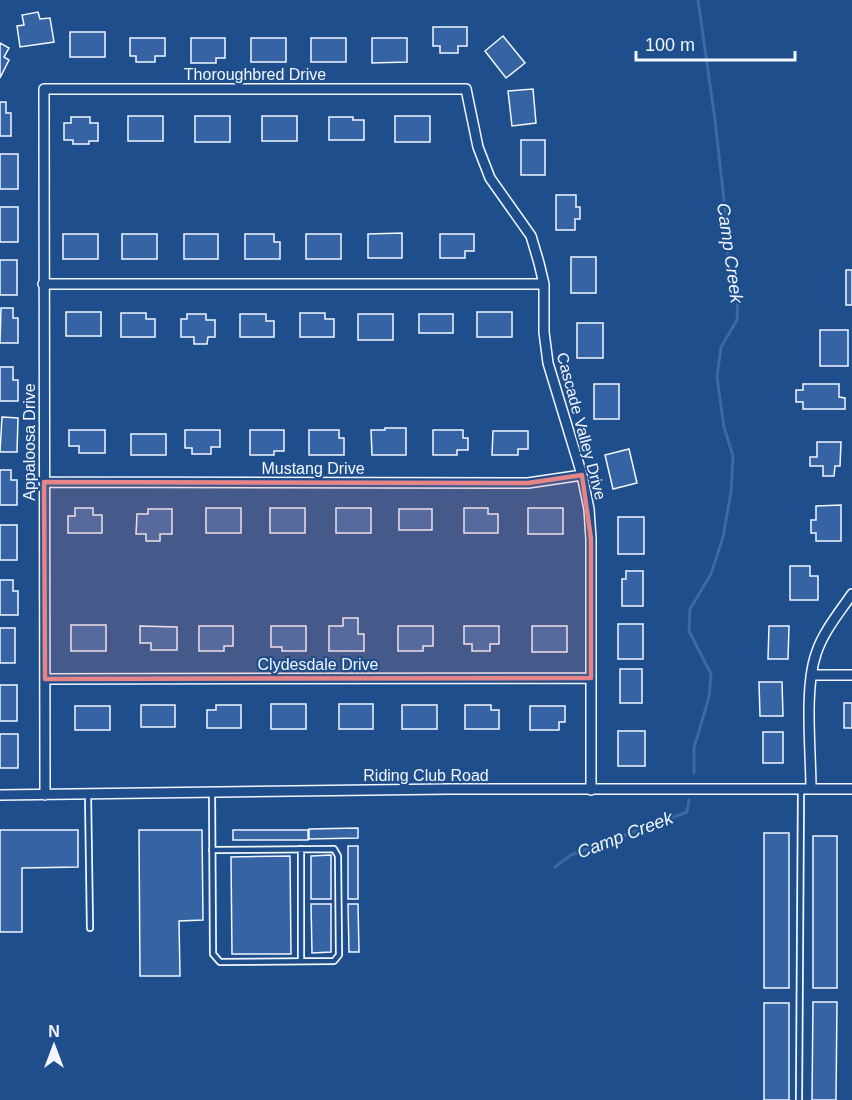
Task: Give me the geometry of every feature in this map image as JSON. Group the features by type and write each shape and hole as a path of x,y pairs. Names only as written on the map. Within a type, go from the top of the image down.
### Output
{"street":[{"name":"Thoroughbred Drive","path":"44,89 466,89"},
{"name":"Appaloosa Drive","path":"44,89 45,795"},
{"name":"Cascade Valley Drive","path":"466,89 478,147 490,178 531,236 540,263 543,284 543,332 548,363 582,475 589,509 591,790"},
{"path":"43,284 543,284"},
{"name":"Mustang Drive","path":"44,482 528,483 582,475"},
{"path":"806,790 811,675 816,653 826,631 852,594"},
{"path":"811,675 852,675"},
{"name":"Clydesdale Drive","path":"45,679 591,678"},
{"name":"Riding Club Road","path":"0,795 447,789 852,789"}],"lane":[{"path":"799,1100 806,790"},
{"path":"212,792 212,850 213,954 220,962 334,961 339,955 338,856 333,849 212,850"},
{"path":"88,794 90,928"},
{"path":"301,849 301,961"}],"highlighted area":[{"path":"582,475 591,539 591,678 45,679 44,482 528,483"}],"building":[{"path":"38,12 40,19 50,18 54,42 20,47 17,26 24,25 22,15"},
{"path":"433,27 467,27 467,46 458,46 458,53 440,53 440,46 433,46"},
{"path":"70,32 105,32 105,57 70,57"},
{"path":"503,36 525,63 506,78 485,51"},
{"path":"130,38 165,38 165,56 155,56 155,62 136,62 136,56 130,56"},
{"path":"191,38 225,38 225,58 216,58 216,63 191,63"},
{"path":"251,38 286,38 286,62 251,62"},
{"path":"311,38 346,38 346,62 311,62"},
{"path":"372,38 407,38 407,62 372,63"},
{"path":"0,43 9,48 4,57 9,60 0,78"},
{"path":"533,89 536,123 512,126 508,91"},
{"path":"0,102 6,102 6,113 11,113 11,136 0,136"},
{"path":"128,116 163,116 163,141 128,141"},
{"path":"195,116 230,116 230,142 195,142"},
{"path":"262,116 297,116 297,141 262,141"},
{"path":"395,116 430,116 430,142 395,142"},
{"path":"71,117 90,117 90,123 98,123 98,141 89,141 89,144 73,144 73,140 64,140 64,123 71,123"},
{"path":"329,117 353,117 353,120 364,120 364,140 329,140"},
{"path":"521,140 545,140 545,175 521,175"},
{"path":"0,154 18,154 18,189 0,189"},
{"path":"556,195 576,195 576,207 580,207 580,219 575,219 575,230 556,230"},
{"path":"0,207 18,207 18,242 0,242"},
{"path":"402,233 402,258 368,258 368,234"},
{"path":"63,234 98,234 98,259 63,259"},
{"path":"122,234 157,234 157,259 122,259"},
{"path":"184,234 218,234 218,259 184,259"},
{"path":"245,234 274,234 274,242 280,242 280,259 245,259"},
{"path":"306,234 341,234 341,259 306,259"},
{"path":"440,234 474,234 474,251 465,251 465,258 440,258"},
{"path":"571,257 596,257 596,293 571,293"},
{"path":"0,260 17,260 17,295 0,295"},
{"path":"846,270 852,270 852,305 846,305"},
{"path":"1,308 13,308 13,318 18,318 18,343 0,343"},
{"path":"66,312 101,312 101,336 66,336"},
{"path":"477,312 512,312 512,337 477,337"},
{"path":"121,313 146,313 146,319 155,319 155,337 121,337"},
{"path":"300,313 325,313 325,319 334,319 334,337 300,337"},
{"path":"187,314 206,314 206,320 215,320 215,337 208,337 207,344 194,344 194,337 181,337 181,319 187,319"},
{"path":"240,314 266,314 266,321 274,321 274,337 240,337"},
{"path":"358,314 393,314 393,340 358,340"},
{"path":"419,314 453,314 453,333 419,333"},
{"path":"577,323 603,323 603,358 577,358"},
{"path":"820,330 848,330 848,366 820,366"},
{"path":"0,367 13,367 13,380 18,380 18,401 0,401"},
{"path":"594,384 619,384 619,419 594,419"},
{"path":"803,384 839,384 839,397 845,398 845,409 803,409 803,402 796,402 796,390 803,390"},
{"path":"2,417 18,418 17,452 0,452"},
{"path":"385,428 406,428 406,455 372,455 371,430 385,430"},
{"path":"69,430 105,430 105,453 79,453 79,446 69,446"},
{"path":"185,430 220,430 220,447 211,447 211,454 192,454 192,448 185,448"},
{"path":"250,430 284,430 284,451 274,451 274,455 250,455"},
{"path":"309,430 339,430 339,438 344,438 344,455 309,455"},
{"path":"433,430 463,430 463,438 468,438 468,450 457,450 457,455 433,455"},
{"path":"493,431 528,431 528,449 518,449 518,455 492,455"},
{"path":"131,434 166,434 166,455 131,455"},
{"path":"817,442 841,442 840,466 835,466 834,476 823,476 823,466 810,466 810,457 817,457"},
{"path":"629,449 637,483 613,489 605,455"},
{"path":"0,470 11,470 11,480 17,480 17,505 0,505"},
{"path":"841,505 841,541 816,541 816,533 811,533 811,520 816,520 816,506"},
{"path":"75,508 93,508 93,515 102,515 102,533 68,533 68,516 75,516"},
{"path":"206,508 241,508 241,533 206,533"},
{"path":"270,508 305,508 305,533 270,533"},
{"path":"336,508 371,508 371,533 336,533"},
{"path":"464,508 488,508 488,514 498,514 498,533 464,533"},
{"path":"528,508 563,508 563,534 528,534"},
{"path":"148,509 172,509 172,534 160,534 160,541 146,541 146,534 136,534 137,514 148,514"},
{"path":"399,509 432,509 432,530 399,530"},
{"path":"618,517 644,517 644,554 618,554"},
{"path":"0,525 17,525 17,560 0,560"},
{"path":"790,566 810,566 810,576 818,576 818,600 790,600"},
{"path":"626,571 643,571 643,606 622,606 622,579 626,579"},
{"path":"0,580 13,580 13,591 18,591 18,615 0,615"},
{"path":"343,618 358,618 358,634 364,634 364,651 329,651 329,626 343,626"},
{"path":"618,624 643,624 643,659 618,659"},
{"path":"71,625 106,625 106,651 71,651"},
{"path":"140,626 177,627 177,650 151,650 151,643 140,643"},
{"path":"199,626 233,626 233,646 224,646 224,651 199,651"},
{"path":"271,626 306,626 306,651 282,651 282,647 271,647"},
{"path":"398,626 433,626 433,646 423,646 423,651 398,651"},
{"path":"464,626 499,626 499,644 490,644 490,651 472,651 472,644 464,644"},
{"path":"532,626 567,626 567,652 532,652"},
{"path":"769,626 789,626 788,659 768,659"},
{"path":"0,628 15,628 15,663 0,663"},
{"path":"620,669 642,669 642,703 620,703"},
{"path":"759,682 782,682 783,716 760,716"},
{"path":"0,685 17,685 17,721 0,721"},
{"path":"844,703 852,703 852,728 844,728"},
{"path":"271,704 306,704 306,729 271,729"},
{"path":"339,704 373,704 373,729 339,729"},
{"path":"141,705 175,705 175,727 141,727"},
{"path":"216,705 241,705 241,728 207,728 207,710 216,710"},
{"path":"402,705 437,705 437,729 402,729"},
{"path":"465,705 491,705 491,710 499,710 499,729 465,729"},
{"path":"75,706 110,706 110,730 75,730"},
{"path":"530,706 565,706 565,722 559,722 559,730 530,730"},
{"path":"618,731 645,731 645,766 618,766"},
{"path":"763,732 783,732 783,763 763,763"},
{"path":"0,734 18,734 18,768 0,768"},
{"path":"358,828 358,838 309,839 309,829"},
{"path":"0,830 78,830 78,867 22,868 22,932 0,932"},
{"path":"139,830 202,830 203,920 179,921 180,976 140,976"},
{"path":"233,830 308,830 308,840 233,840"},
{"path":"764,833 789,833 789,988 764,988"},
{"path":"813,836 837,836 837,988 813,988"},
{"path":"348,846 358,846 358,899 348,899"},
{"path":"331,855 331,899 311,899 311,856"},
{"path":"290,856 291,954 232,954 231,857"},
{"path":"311,904 331,904 331,952 312,953"},
{"path":"348,904 358,904 359,952 349,952"},
{"path":"813,1002 837,1002 836,1100 812,1100"},
{"path":"764,1003 789,1003 789,1100 764,1100"}],"waterway":[{"name":"Camp Creek","path":"694,773 694,748 709,697 711,674 689,631 690,609 711,574 723,537 731,492 733,456 724,427 717,377 721,347 737,320 738,294 728,267 725,209 698,0"},
{"name":"Camp Creek","path":"555,867 571,855 687,812 689,800"}]}
